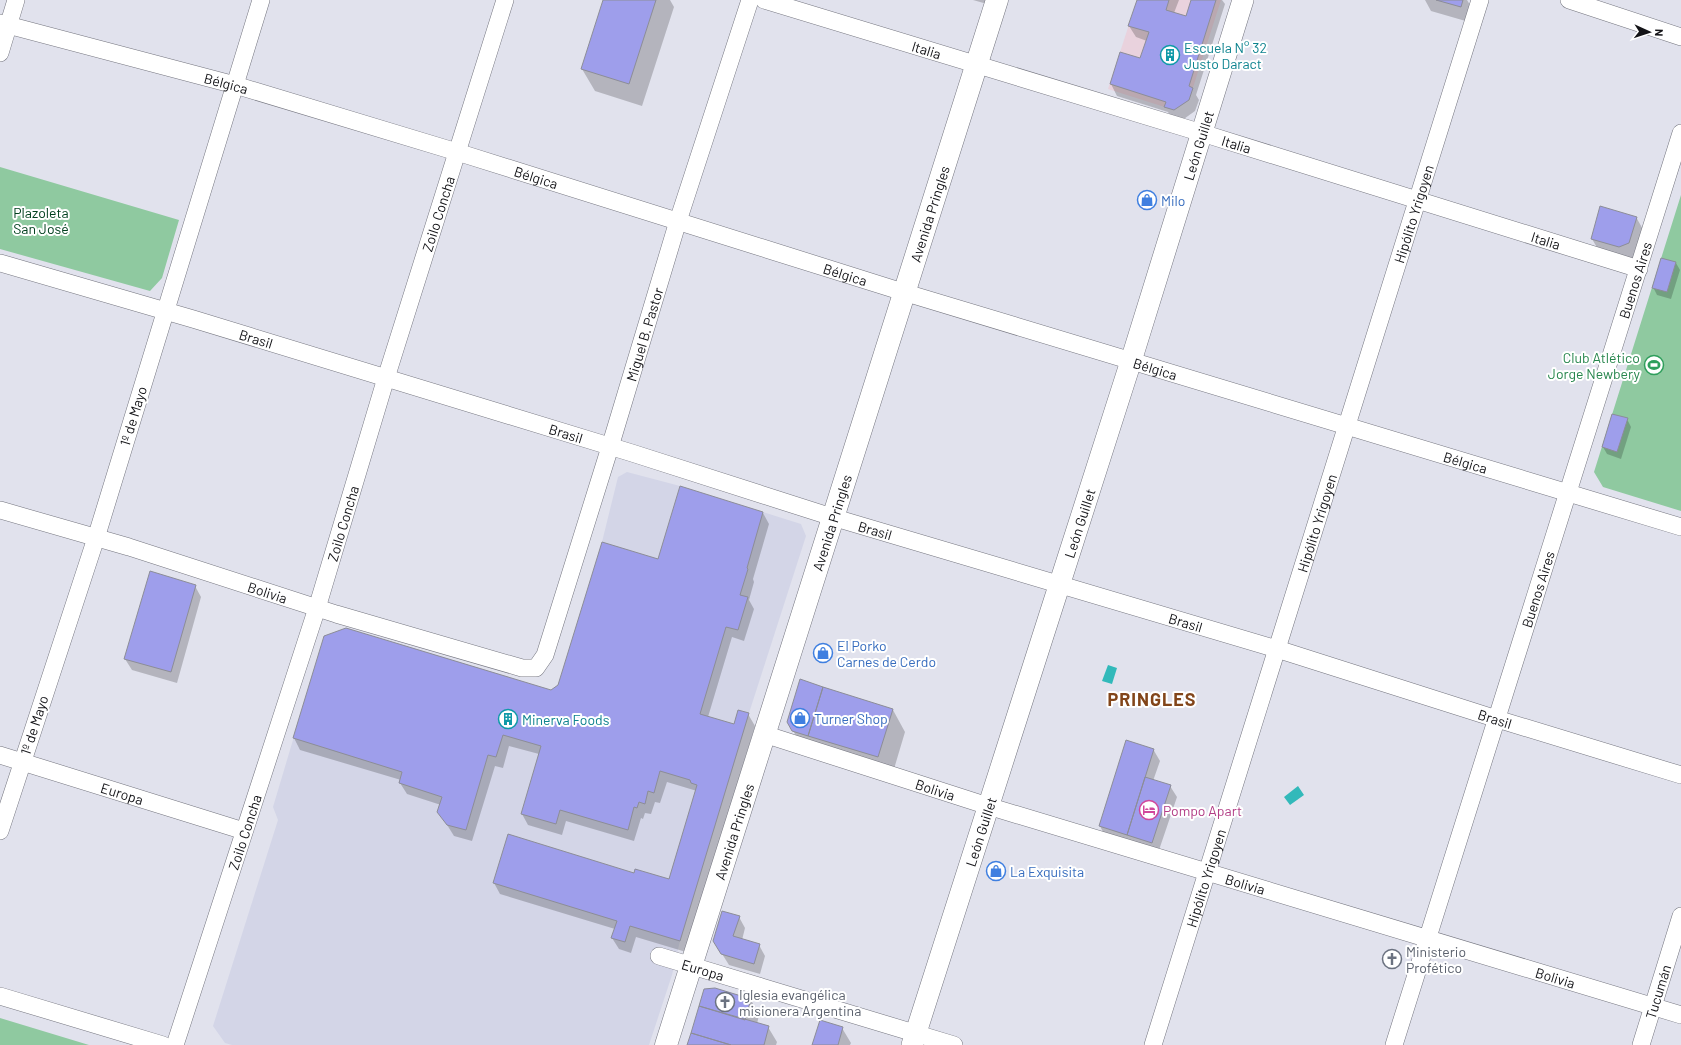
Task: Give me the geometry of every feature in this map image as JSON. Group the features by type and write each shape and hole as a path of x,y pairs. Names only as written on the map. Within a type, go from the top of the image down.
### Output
{"main road":[{"name":"Avenida Pringles","path":"666,1045 996,0"}],"street":[{"path":"0,53 4,24 16,0"},
{"name":"1º de Mayo","path":"0,831 96,538 261,0"},
{"name":"Zoilo Concha","path":"175,1045 317,608 386,378 505,0"},
{"name":"Miguel B. Pastor","path":"536,668 545,655 610,447 678,221 750,0"},
{"name":"Italia","path":"764,0 1202,132 1639,269"},
{"name":"León Guillet","path":"914,1039 1132,361 1243,0"},
{"name":"Hipólito Yrigoyen","path":"1153,1045 1480,0"},
{"path":"1569,0 1681,37"},
{"name":"Bélgica","path":"4,24 235,86 458,152 903,292 1681,527"},
{"name":"Buenos Aires","path":"1394,1045 1681,133"},
{"name":"Brasil","path":"0,264 165,311 386,378 832,517 1277,649 1497,719 1681,775"},
{"name":"Bolivia","path":"0,510 129,547 317,608 522,668 536,668"},
{"name":"Bolivia","path":"764,734 988,806 1681,1015"},
{"name":"Europa","path":"0,755 244,831"},
{"name":"Tucumán","path":"1641,1045 1681,916"},
{"name":"Europa","path":"659,956 691,965 914,1039 954,1045"},
{"path":"0,996 163,1045"}],"shaded area":[{"name":"Escuela N° 32 Justo Daract","path":"1137,0 1221,0 1189,100 1174,110 1108,89"},
{"path":"627,472 680,486 801,524 806,536 749,713 680,941 672,975 649,1045 232,1045 225,1043 213,1026 278,820 273,807 324,636 346,628 551,690 558,685 602,542 618,477"}],"green space":[{"name":"Plazoleta San José","path":"0,167 179,220 162,278 150,291 0,249"},
{"name":"Club Atlético Jorge Newbery","path":"1681,195 1681,511 1603,487 1594,472"},
{"path":"0,1018 89,1045 0,1045"}],"water":[{"path":"1108,665 1117,668 1112,684 1102,681"},
{"path":"1298,786 1304,795 1290,805 1284,797"}],"building":[{"path":"603,0 656,0 629,84 581,69"},
{"name":"Escuela N° 32 Justo Daract","path":"1137,0 1169,0 1166,10 1186,16 1191,0 1216,0 1189,86 1193,88 1189,100 1174,110 1164,107 1166,102 1110,84 1120,52 1140,58 1149,32 1128,26"},
{"path":"1436,0 1463,0 1461,7"},
{"path":"1600,206 1637,217 1629,243 1619,247 1591,239"},
{"path":"1661,258 1676,262 1667,292 1652,288"},
{"path":"1612,414 1628,418 1617,452 1602,447"},
{"name":"Minerva Foods","path":"680,486 763,512 740,595 748,597 738,630 726,627 700,714 734,724 738,710 749,713 680,941 630,926 625,942 611,938 617,921 493,883 508,834 634,873 635,869 669,879 697,785 691,783 690,780 660,771 654,793 648,791 645,804 639,802 637,808 634,807 628,830 560,810 556,824 521,814 541,746 503,735 496,757 488,755 466,830 447,825 437,812 442,797 399,783 402,772 293,738 324,636 346,628 551,690 558,685 602,542 658,559"},
{"path":"150,571 196,585 171,672 124,659"},
{"path":"800,679 823,687 808,736 792,731 787,722"},
{"path":"823,687 893,709 878,757 808,736"},
{"path":"1126,740 1154,749 1127,835 1099,826"},
{"name":"Pompo Apart","path":"1145,777 1171,785 1152,843 1127,835"},
{"path":"722,911 740,916 733,936 760,944 754,964 721,954 713,941"},
{"name":"Iglesia evangélica misionera Argentina","path":"715,988 751,999 745,1020 699,1006 704,989"},
{"path":"699,1006 769,1026 764,1045 731,1045 691,1033"},
{"path":"820,1020 843,1027 838,1045 812,1045"},
{"path":"691,1033 731,1045 687,1045"}],"place":[{"name":"Escuela N° 32 Justo Daract","path":"1170,55"},
{"name":"Milo","path":"1147,200"},
{"name":"Club Atlético Jorge Newbery","path":"1654,365"},
{"name":"El Porko Carnes de Cerdo","path":"823,653"},
{"name":"Turner Shop","path":"800,718"},
{"name":"Minerva Foods","path":"508,719"},
{"name":"Pompo Apart","path":"1149,810"},
{"name":"La Exquisita","path":"996,871"},
{"name":"Ministerio Profético","path":"1392,959"},
{"name":"Iglesia evangélica misionera Argentina","path":"725,1002"}],"district":[{"name":"PRINGLES","path":"1152,699"}]}
